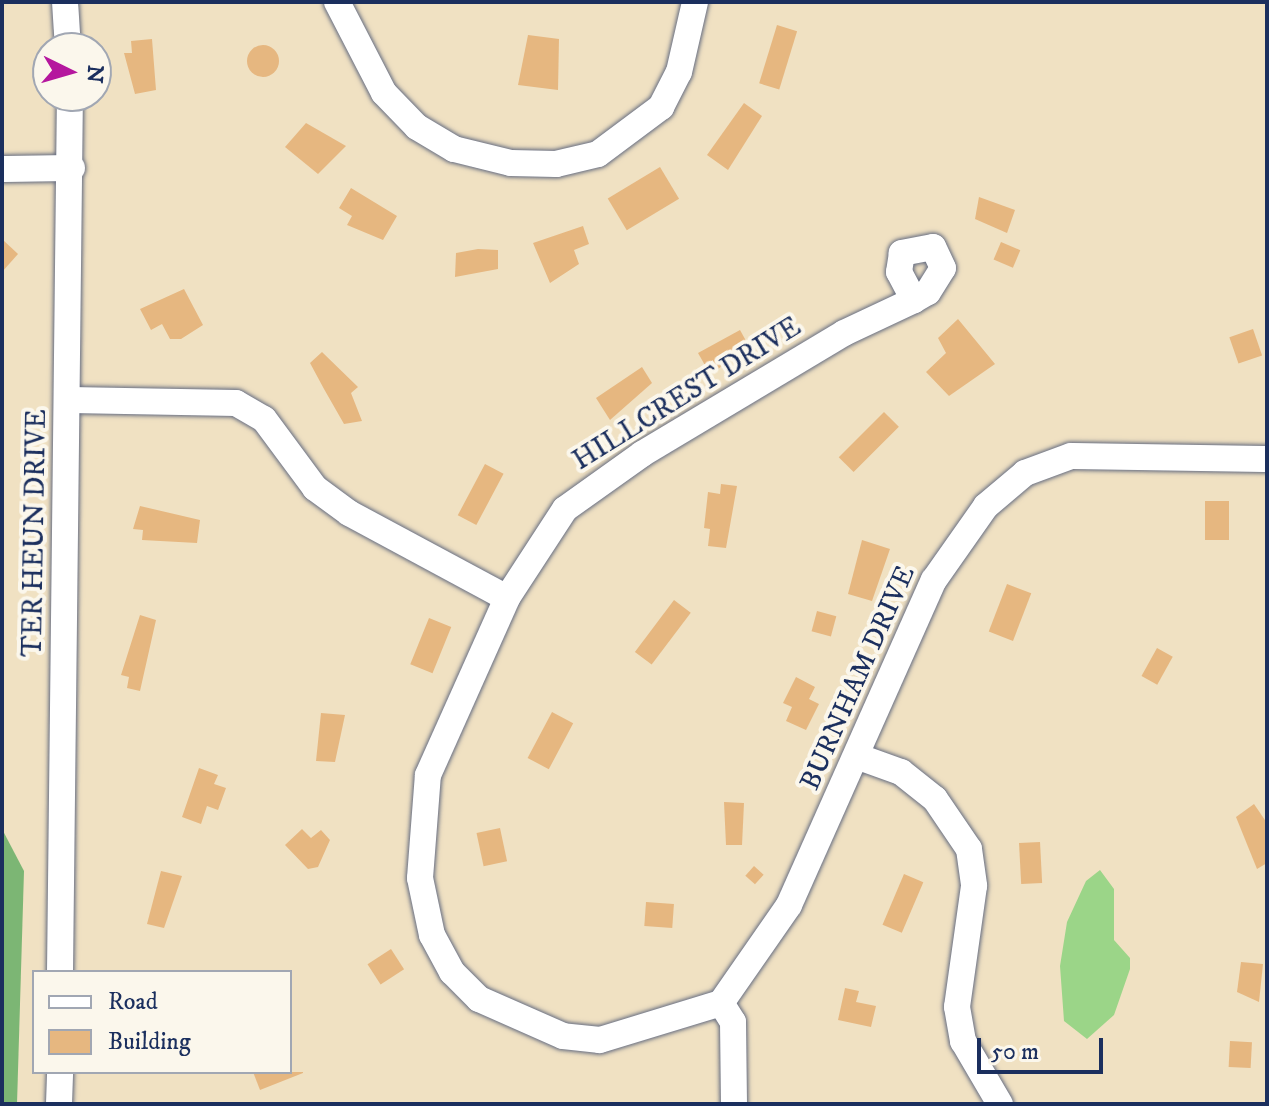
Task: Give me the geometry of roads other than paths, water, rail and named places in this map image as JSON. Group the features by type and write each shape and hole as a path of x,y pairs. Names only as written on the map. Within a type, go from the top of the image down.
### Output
{"street":[{"path":"65,2 67,32"},
{"path":"337,2 384,93 417,127 454,149 511,163 556,164 598,154 661,107 679,72 695,2"},
{"name":"TER HEUN DRIVE","path":"60,970 70,400 70,112"},
{"path":"2,169 72,168"},
{"name":"HILLCREST DRIVE","path":"721,1003 600,1040 563,1036 479,999 452,972 432,935 420,878 428,775 507,598 565,509 642,454 914,300"},
{"path":"70,400 236,403 264,419 315,488 349,513 507,598"},
{"name":"BURNHAM DRIVE","path":"721,1003 789,905 859,757 934,580 986,506 1025,473 1071,456 1267,459"},
{"path":"859,757 901,772 935,799 969,849 974,886 957,1007 963,1041 1000,1104"},
{"path":"721,1003 733,1022 734,1104"},
{"path":"59,1104 60,1074"}]}
